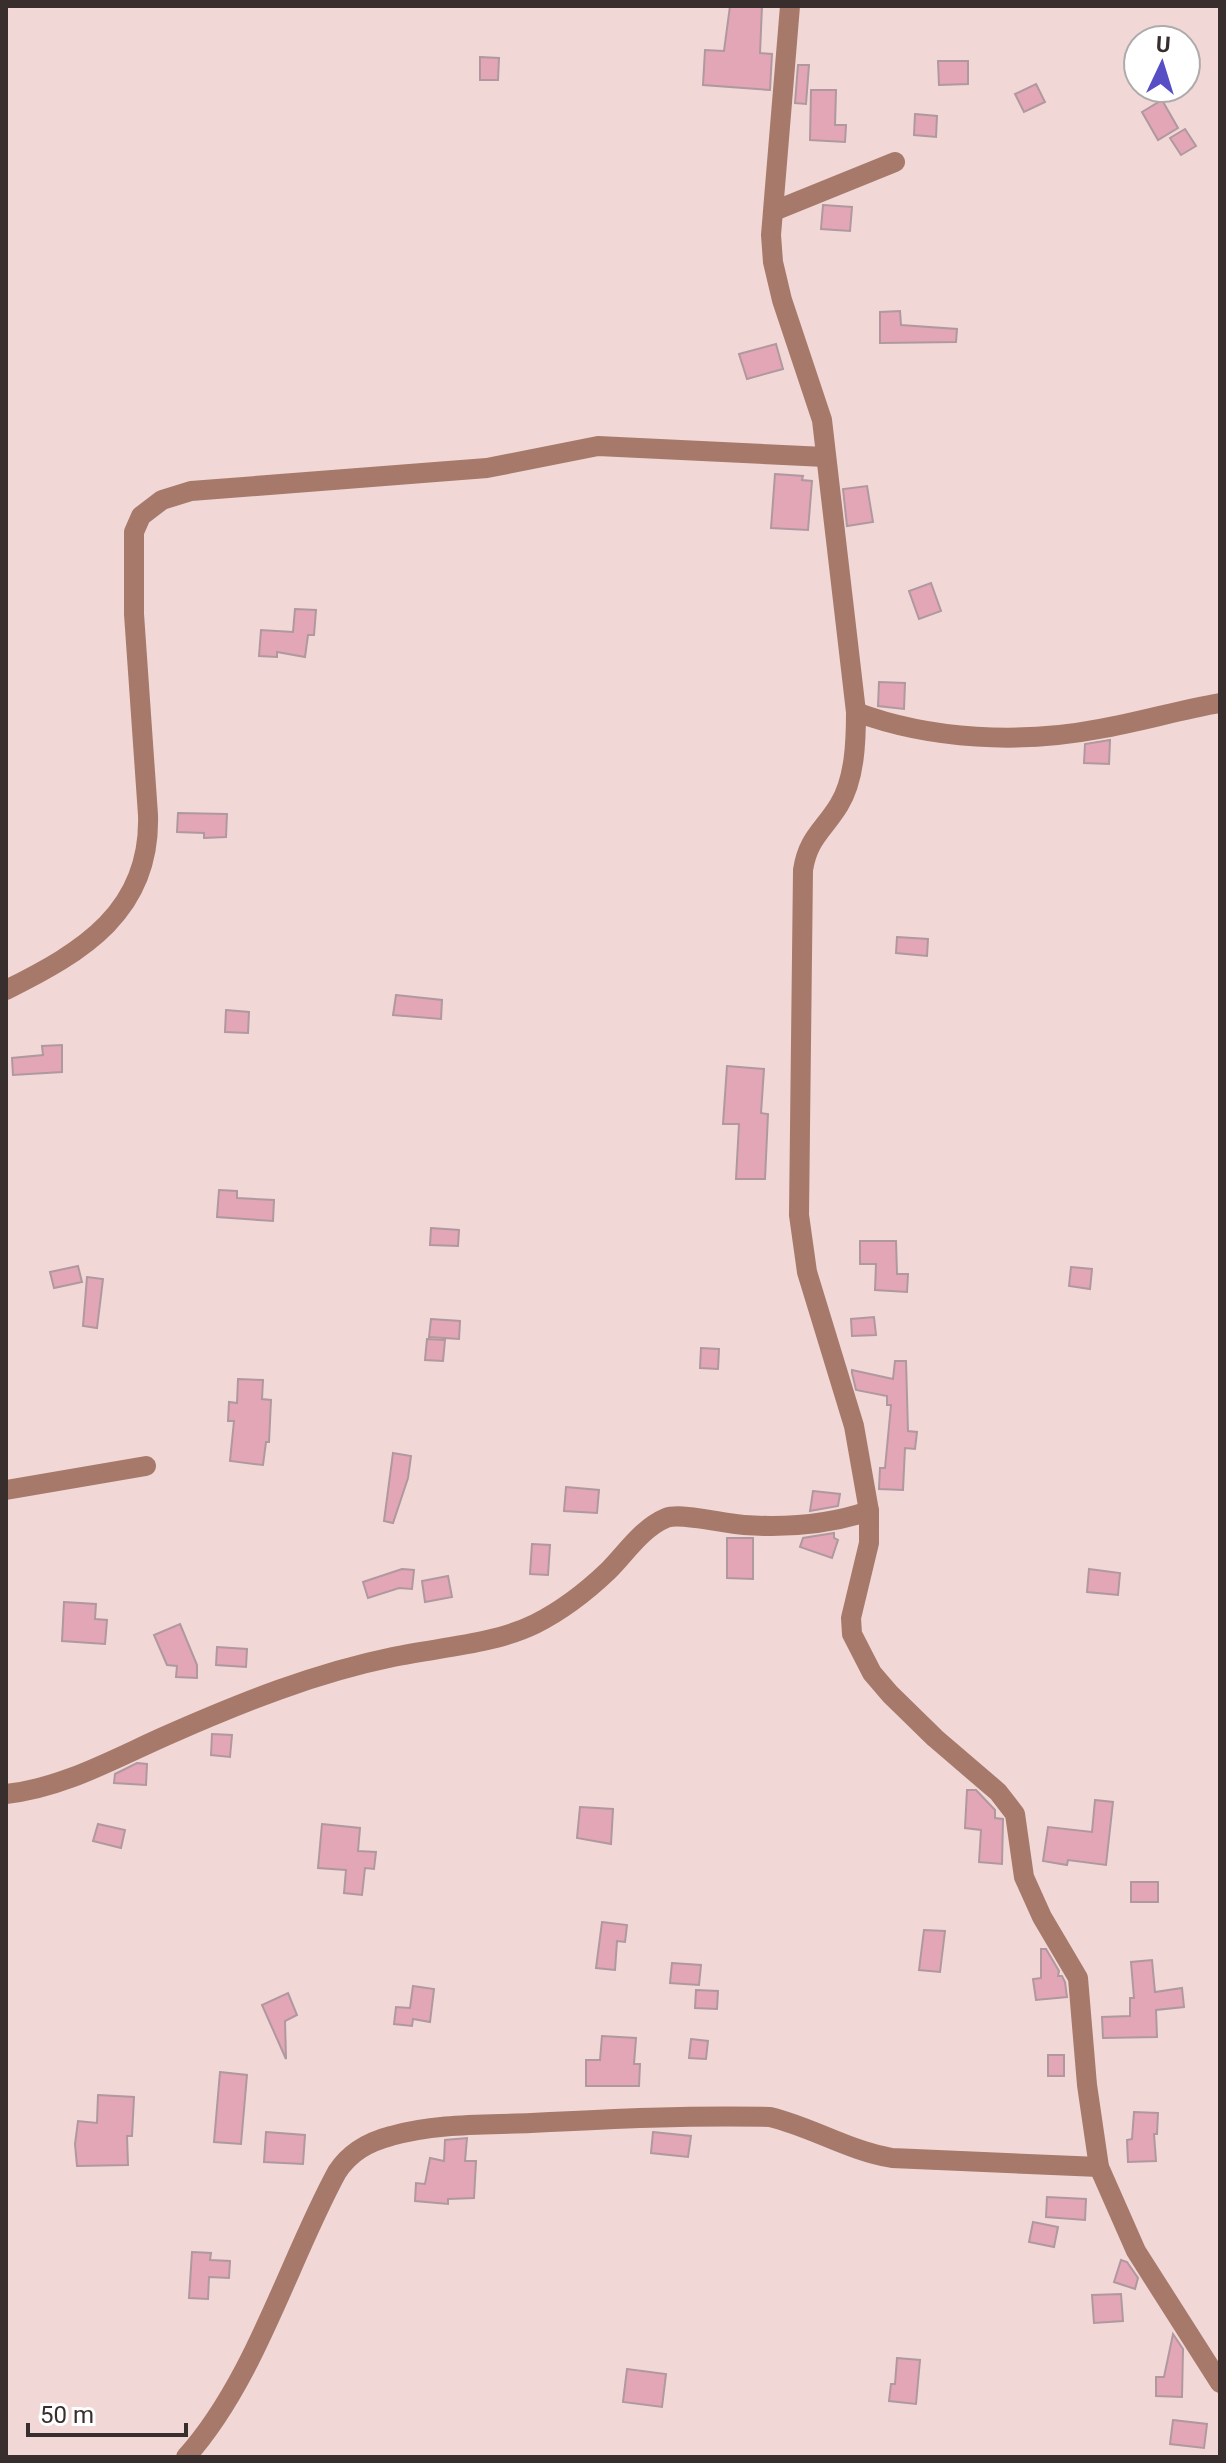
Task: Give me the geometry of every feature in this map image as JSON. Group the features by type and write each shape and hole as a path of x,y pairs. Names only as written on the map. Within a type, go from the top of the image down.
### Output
{"street":[{"path":"790,6 771,235 773,262 782,300 818,403 856,712 847,785 839,804 806,852 803,870 799,1215 807,1272 854,1426 869,1511 869,1543 851,1618 852,1634 872,1673 890,1694 998,1792 1015,1814 1022,1869 1028,1889 1078,1978 1087,2085 1099,2167 1136,2251 1220,2383"},
{"path":"774,211 895,162"},
{"path":"6,990 65,959 86,943 130,897 144,867 149,828 132,549 134,532 141,516 162,500 191,491 487,468 598,446 825,457"},
{"path":"856,712 915,729 1025,737 1098,730 1220,703"},
{"path":"6,1490 146,1466"},
{"path":"6,1794 47,1787 224,1710 315,1676 506,1635 530,1626 579,1595 652,1525 672,1516 716,1523 783,1525 821,1524 869,1511"},
{"path":"186,2457 211,2426 250,2358 337,2172 346,2159 360,2148 393,2135 470,2125 770,2117 799,2125 871,2154 892,2158 1099,2167"}],"building":[{"path":"730,6 762,6 760,53 772,54 770,90 703,85 705,50 724,51"},
{"path":"480,57 499,58 498,80 480,80"},
{"path":"938,61 968,61 968,84 939,85"},
{"path":"798,65 809,65 806,104 795,103"},
{"path":"1036,84 1045,102 1024,112 1015,94"},
{"path":"811,90 836,90 835,125 846,125 845,142 810,140"},
{"path":"1155,104 1164,104 1178,128 1158,140 1142,112"},
{"path":"915,114 937,116 936,137 914,135"},
{"path":"1185,129 1196,146 1181,155 1170,138"},
{"path":"823,205 852,207 850,231 821,229"},
{"path":"900,311 901,325 957,329 956,342 880,343 880,312"},
{"path":"776,344 783,369 747,379 739,354"},
{"path":"775,474 803,476 802,480 812,481 808,530 771,528"},
{"path":"867,486 873,522 847,526 843,489"},
{"path":"931,583 941,611 919,619 909,591"},
{"path":"295,609 316,610 314,635 308,635 305,657 277,652 277,657 259,656 261,630 293,632"},
{"path":"879,682 905,683 904,709 878,706"},
{"path":"1110,740 1109,764 1084,763 1085,744"},
{"path":"178,813 227,814 226,837 204,838 204,833 177,832"},
{"path":"897,937 928,939 927,956 896,953"},
{"path":"396,995 442,1000 441,1019 393,1015"},
{"path":"226,1010 249,1012 248,1033 225,1032"},
{"path":"62,1045 62,1072 13,1075 12,1058 43,1055 42,1046"},
{"path":"727,1066 764,1069 761,1113 768,1114 765,1179 736,1179 739,1124 723,1124"},
{"path":"219,1190 237,1191 237,1198 274,1200 273,1221 217,1217"},
{"path":"431,1228 459,1230 458,1246 430,1245"},
{"path":"860,1241 896,1241 897,1274 908,1274 907,1292 875,1290 876,1264 860,1264"},
{"path":"78,1266 82,1282 54,1288 50,1272"},
{"path":"1071,1267 1092,1269 1090,1289 1069,1286"},
{"path":"87,1277 103,1279 97,1328 83,1326"},
{"path":"874,1317 876,1335 852,1336 851,1319"},
{"path":"431,1319 460,1321 459,1339 429,1337"},
{"path":"427,1339 445,1340 443,1361 425,1360"},
{"path":"701,1348 719,1349 718,1369 700,1368"},
{"path":"895,1361 906,1361 908,1431 917,1432 915,1449 905,1448 903,1490 879,1489 880,1468 885,1468 891,1405 887,1405 887,1396 856,1390 852,1373 852,1370 893,1379"},
{"path":"238,1379 263,1380 262,1399 271,1400 269,1442 266,1442 263,1465 230,1461 234,1421 228,1421 229,1402 237,1403"},
{"path":"393,1453 411,1456 408,1478 393,1523 384,1521"},
{"path":"566,1487 599,1490 597,1513 564,1511"},
{"path":"813,1491 840,1494 838,1506 810,1511"},
{"path":"834,1533 834,1538 838,1540 832,1558 800,1547 803,1538"},
{"path":"727,1538 753,1538 753,1579 727,1578"},
{"path":"532,1544 550,1545 548,1575 530,1574"},
{"path":"402,1569 414,1570 412,1589 399,1588 368,1598 363,1582"},
{"path":"1089,1569 1120,1573 1118,1595 1087,1592"},
{"path":"448,1576 452,1597 425,1602 422,1581"},
{"path":"64,1602 96,1604 95,1619 107,1620 105,1644 62,1641"},
{"path":"180,1624 197,1665 197,1678 176,1677 177,1666 167,1665 154,1635"},
{"path":"217,1647 247,1649 246,1667 216,1665"},
{"path":"212,1734 232,1735 230,1757 211,1755"},
{"path":"137,1763 147,1764 146,1785 114,1783 115,1774"},
{"path":"967,1790 976,1790 995,1810 995,1818 1003,1819 1002,1864 979,1862 981,1830 965,1828"},
{"path":"1095,1800 1113,1802 1106,1865 1068,1860 1067,1865 1043,1861 1048,1827 1092,1832"},
{"path":"580,1807 613,1809 611,1844 577,1838"},
{"path":"98,1824 125,1830 121,1848 93,1841"},
{"path":"322,1824 360,1828 358,1851 376,1852 374,1869 365,1868 362,1895 344,1893 346,1870 318,1868"},
{"path":"1131,1882 1158,1882 1158,1902 1131,1902"},
{"path":"602,1922 627,1925 625,1942 617,1941 615,1970 596,1968"},
{"path":"924,1930 945,1931 940,1972 919,1970"},
{"path":"1041,1949 1046,1949 1059,1971 1058,1976 1062,1976 1067,1997 1036,2000 1033,1979 1041,1978"},
{"path":"1152,1960 1155,1992 1182,1988 1184,2007 1156,2010 1157,2037 1103,2038 1102,2017 1130,2016 1130,1998 1134,1998 1131,1962"},
{"path":"672,1963 701,1965 699,1985 670,1983"},
{"path":"413,1986 434,1989 430,2022 413,2019 412,2026 394,2024 396,2007 410,2008"},
{"path":"696,1990 718,1991 717,2009 695,2008"},
{"path":"288,1993 297,2015 285,2021 286,2059 262,2005"},
{"path":"602,2036 636,2038 634,2064 640,2064 639,2086 586,2086 586,2060 600,2060"},
{"path":"691,2039 708,2041 706,2059 689,2058"},
{"path":"1048,2055 1064,2055 1064,2076 1048,2076"},
{"path":"220,2072 247,2075 241,2144 214,2142"},
{"path":"98,2095 134,2097 132,2136 127,2136 128,2165 77,2166 75,2144 78,2121 97,2123"},
{"path":"1134,2112 1158,2113 1157,2134 1154,2134 1156,2161 1128,2162 1127,2140 1132,2139"},
{"path":"266,2132 305,2135 303,2164 264,2162"},
{"path":"653,2132 691,2136 688,2157 651,2153"},
{"path":"467,2138 465,2161 476,2161 474,2198 448,2199 448,2204 415,2201 416,2183 425,2184 430,2158 444,2161 445,2140"},
{"path":"1047,2197 1086,2199 1085,2220 1046,2217"},
{"path":"1033,2222 1058,2227 1054,2247 1029,2242"},
{"path":"192,2252 211,2253 210,2260 230,2261 229,2278 209,2277 208,2299 189,2298"},
{"path":"1121,2260 1127,2262 1138,2278 1135,2289 1114,2282"},
{"path":"1121,2294 1123,2321 1094,2323 1092,2295"},
{"path":"1173,2334 1183,2349 1182,2397 1156,2396 1156,2377 1164,2377"},
{"path":"897,2358 920,2360 916,2404 889,2401 891,2384 895,2384"},
{"path":"627,2369 666,2374 662,2407 623,2402"},
{"path":"1173,2420 1207,2424 1204,2448 1170,2444"}]}
